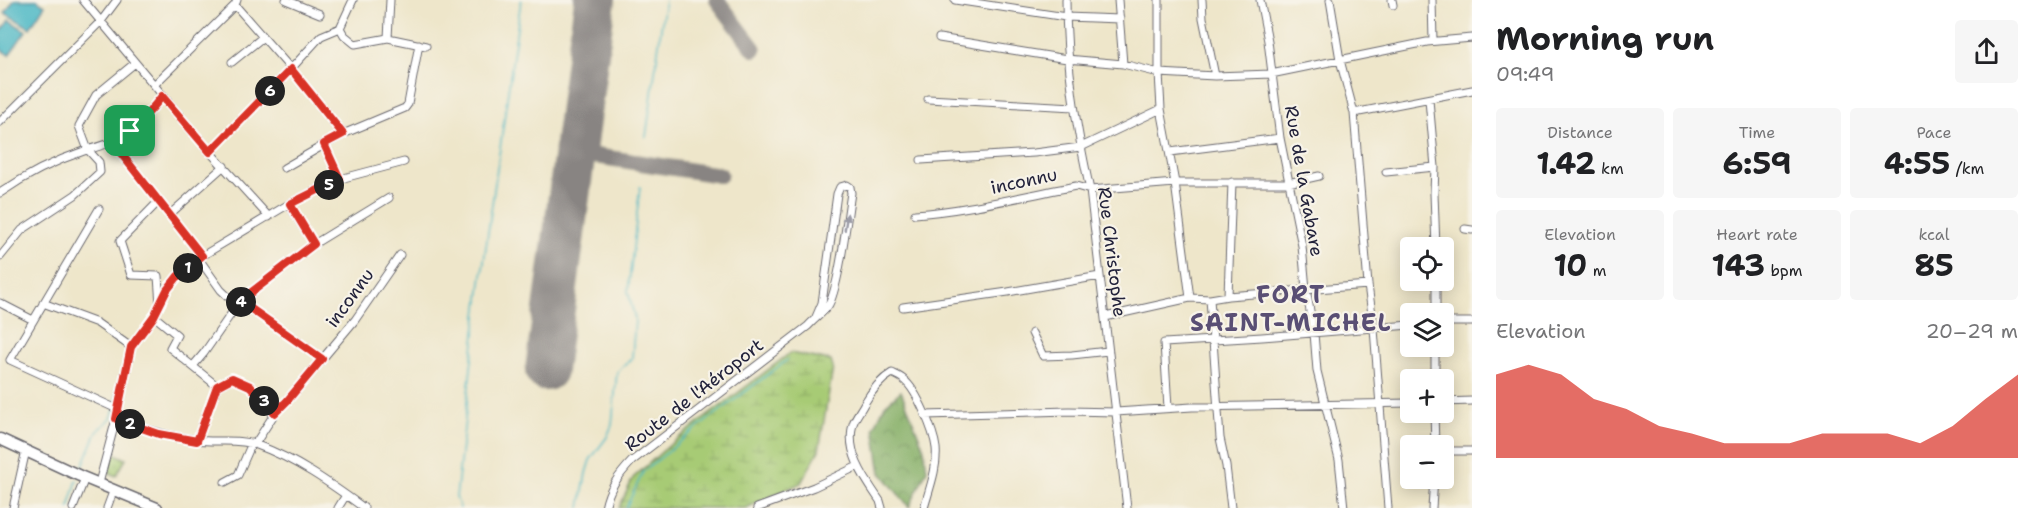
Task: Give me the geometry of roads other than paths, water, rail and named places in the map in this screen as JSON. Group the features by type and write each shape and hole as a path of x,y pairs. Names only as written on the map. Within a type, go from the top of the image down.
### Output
{"main road":[{"path":"0,439 157,508"}],"street":[{"path":"83,0 155,84 162,96 269,217"},
{"path":"0,122 102,20 117,0"},
{"path":"286,0 320,14"},
{"path":"210,152 321,36 340,28 353,0"},
{"path":"388,38 390,0"},
{"path":"955,0 1066,17 1120,19"},
{"name":"Rue Christophe","path":"1066,0 1067,59 1090,190 1127,508"},
{"path":"1118,0 1123,64"},
{"path":"1160,0 1161,110 1175,183 1190,298"},
{"path":"1202,0 1203,18 1215,75"},
{"name":"Rue de la Gabare","path":"1260,0 1268,41 1280,138 1302,246 1317,371 1339,460 1344,508"},
{"path":"1330,0 1340,60 1354,113 1388,508"},
{"path":"1432,0 1433,41"},
{"path":"155,84 236,2 343,134"},
{"path":"285,168 343,134 405,108 408,104 422,45 388,38 355,44 344,35 340,28"},
{"path":"232,62 263,37"},
{"path":"939,38 1067,59 1123,64 1159,73 1215,75 1271,74 1433,41 1472,38"},
{"path":"0,257 22,230 75,195 100,172 99,162 88,150 79,126 96,95 135,63"},
{"path":"1354,113 1472,90"},
{"path":"0,193 36,171 112,142 130,131 147,116 162,96"},
{"path":"928,99 1074,107"},
{"path":"1429,100 1435,167 1436,237"},
{"name":"inconnu","path":"921,160 1034,153 1081,147 1161,110"},
{"path":"1170,152 1280,138"},
{"path":"112,142 201,257 221,291 322,359"},
{"path":"324,144 340,179"},
{"path":"99,483 116,419 115,408 131,347 154,316 167,290 178,276 201,257 290,204 340,179 404,162"},
{"path":"169,214 224,166"},
{"path":"1386,172 1435,167"},
{"name":"inconnu","path":"915,214 946,212 1076,186 1090,190 1175,183 1288,183 1319,176"},
{"path":"1228,296 1232,183"},
{"name":"Route de l'Aéroport","path":"605,508 612,486 632,461 808,326 828,306 832,296 851,193 847,185 840,187 837,194 822,303 816,317"},
{"path":"193,366 238,303 314,244 389,198"},
{"path":"159,201 120,241 130,275 158,276 160,305"},
{"path":"290,204 314,244"},
{"path":"99,209 10,360 115,408"},
{"name":"inconnu","path":"253,444 275,413 355,320 400,255"},
{"path":"903,307 1100,276"},
{"path":"1106,317 1190,298 1210,299 1368,285"},
{"path":"1210,299 1220,438 1231,508"},
{"path":"0,303 33,320"},
{"path":"43,303 97,323 131,347"},
{"path":"154,316 177,335 170,348 217,386"},
{"path":"1454,322 1472,322"},
{"path":"1168,408 1164,343 1400,326"},
{"path":"1032,333 1043,356 1108,351"},
{"path":"882,508 858,466 852,446 853,424 870,394 885,377 892,373 906,381 916,395 926,416 936,448 933,476 924,508"},
{"path":"197,441 217,386 232,378 250,386 275,413"},
{"path":"1454,402 1472,401"},
{"path":"926,416 1069,411 1116,412 1218,406 1400,404"},
{"path":"116,419 159,434 197,441 253,444 301,466 364,508"},
{"path":"225,482 238,475 253,444"},
{"path":"13,508 26,450"},
{"path":"1454,451 1472,451"},
{"path":"757,508 814,487 858,466"},
{"path":"73,508 81,476"},
{"path":"107,508 114,489"},
{"path":"1432,508 1433,489"},
{"path":"338,508 346,495"}],"water":[{"path":"14,0 37,0 45,5 30,28 5,13"},
{"path":"9,20 26,31 9,55 0,49 0,33"}],"waterway":[{"path":"460,508 456,497 481,282 521,0"},
{"path":"646,137 665,0"},
{"path":"580,508 590,460 607,437 612,425 617,372 632,358 635,319 628,292 640,187"},
{"path":"626,508 643,472 787,360"},
{"path":"115,404 121,377"},
{"path":"81,470 97,432 112,417 114,409"},
{"path":"69,508 77,480"}],"district":[{"name":"FORT SAINT-MICHEL","path":"1291,309"}]}
